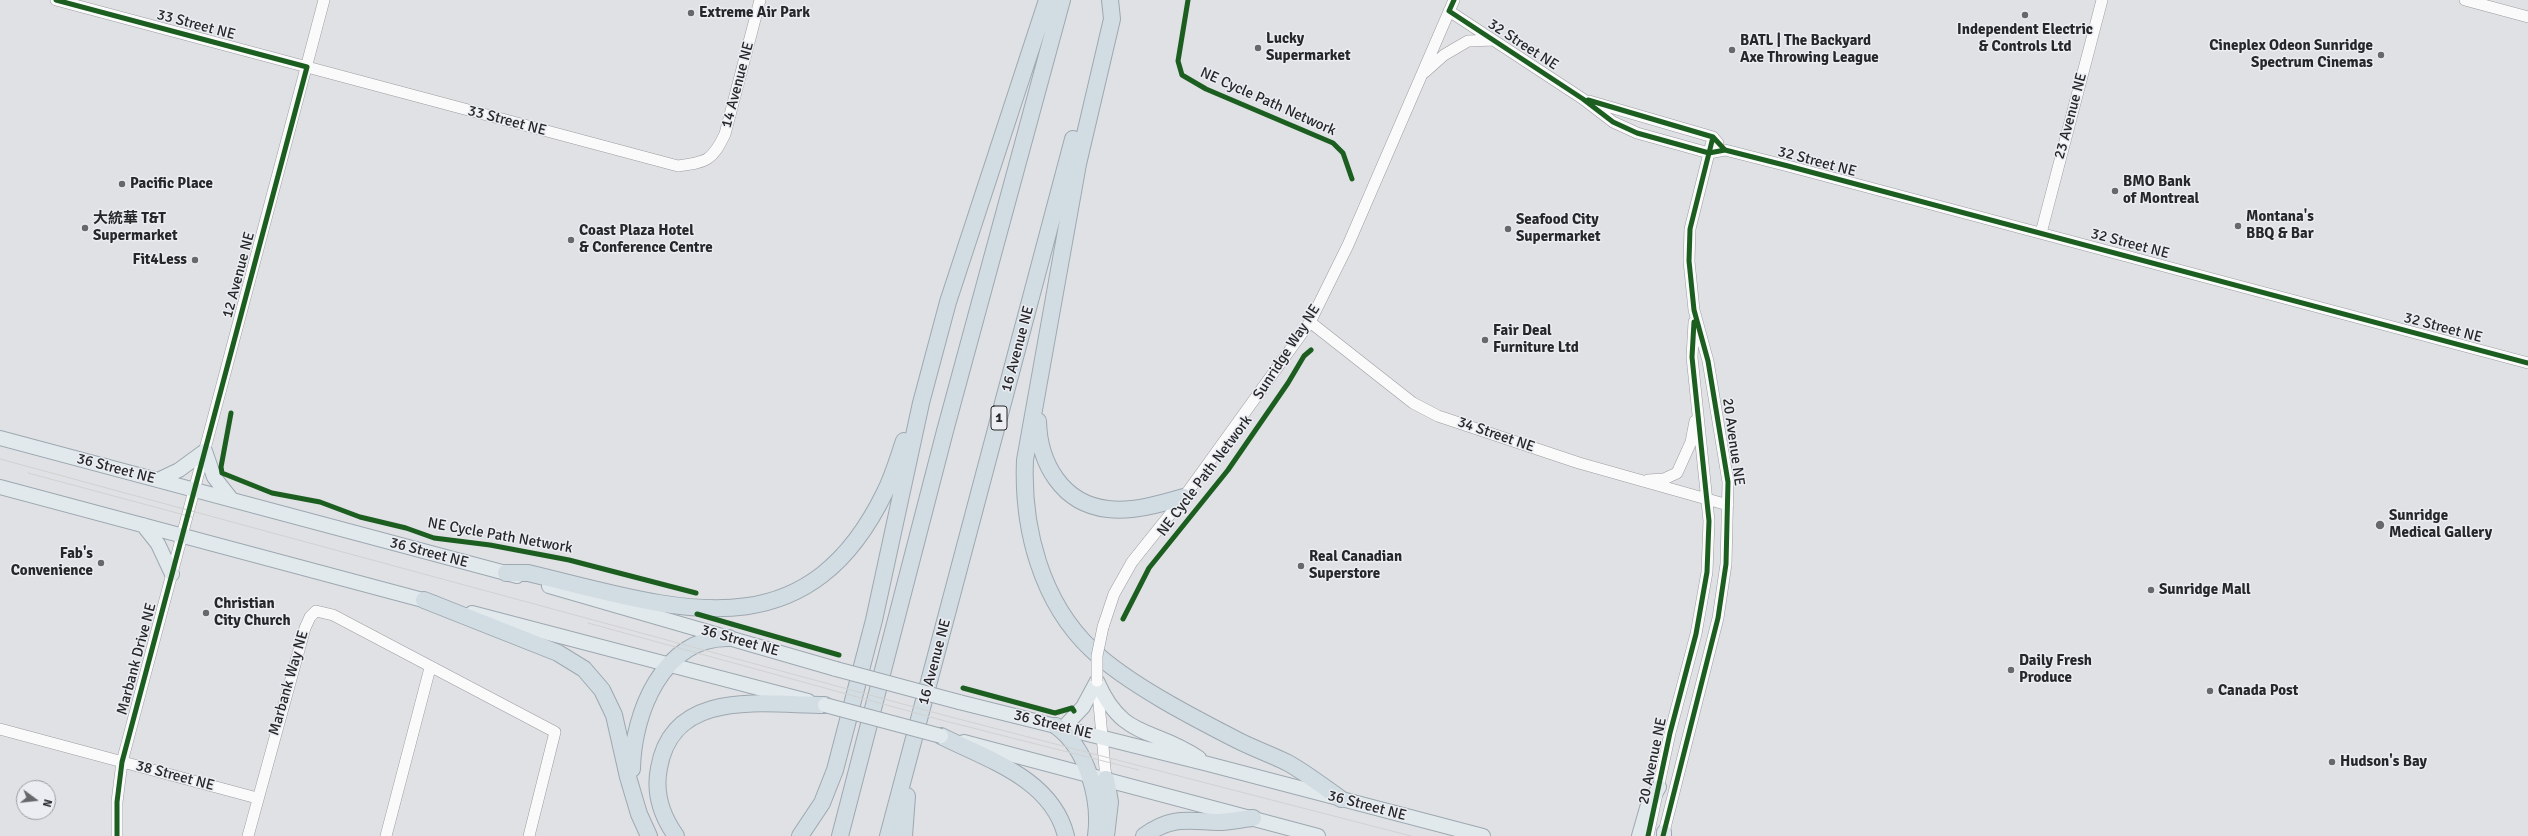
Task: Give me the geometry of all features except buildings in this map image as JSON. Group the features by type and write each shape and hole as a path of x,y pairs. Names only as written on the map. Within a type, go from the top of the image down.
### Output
{"highway":[{"path":"800,836 822,803 835,770 874,620 921,403 948,302 1047,0"},
{"path":"840,836 945,431 1062,0"},
{"path":"1110,0 1112,19 1078,164 1025,460 1024,483 1027,519 1034,553 1045,581 1074,630 1092,650 1110,665 1152,692 1239,741 1289,764 1341,799"},
{"name":"16 Avenue NE","path":"888,836 1110,0"},
{"path":"1037,389 1038,439 1042,454 1054,478 1074,496 1097,507 1120,509 1184,498"},
{"path":"506,573 528,573 669,605 736,609 774,601 809,584 840,558 853,544 876,511 921,403"},
{"path":"424,600 558,653 584,669 602,690 614,715 635,798 649,836"},
{"path":"635,798 632,772 636,730 651,691 670,665 693,645 705,640 729,638"},
{"path":"904,836 908,795 923,728 924,702"},
{"path":"676,836 660,805 657,778 663,752 678,728 696,714 731,705 744,703 825,705"},
{"path":"1060,727 1067,734 1089,775 1096,802 1096,836"},
{"path":"941,736 1009,770 1038,788 1058,813 1066,836"},
{"path":"1106,779 1110,802 1106,836"},
{"path":"1144,836 1162,825 1176,820 1191,819 1218,822 1253,818"}],"main road":[{"name":"36 Street NE","path":"0,438 506,573 836,669 959,702 1208,764 1483,836"},
{"path":"158,480 179,470 205,451 214,477 232,500"},
{"path":"0,487 1318,836"},
{"path":"143,525 158,544 172,574"},
{"path":"1060,727 1083,707 1097,681"},
{"path":"1097,681 1108,703 1126,724 1179,744 1208,764"},
{"path":"1639,836 1647,808 1659,787"}],"street":[{"name":"33 Street NE","path":"56,0 678,166 704,163"},
{"name":"12 Avenue NE","path":"195,490 324,0"},
{"name":"14 Avenue NE","path":"704,163 715,154 725,134 760,0"},
{"name":"Sunridge Way NE","path":"1106,779 1101,737 1097,681 1097,656 1103,627 1114,594 1132,562 1184,498 1310,322 1348,245 1454,0"},
{"name":"23 Avenue NE","path":"2041,233 2102,0"},
{"path":"2465,0 2528,17"},
{"name":"32 Street NE","path":"1449,12 1583,99 1613,122 1637,133 1709,153 1725,150 2528,363"},
{"path":"1423,74 1444,55 1468,41 1493,40"},
{"name":"32 Street NE","path":"1583,99 1713,137"},
{"path":"1713,137 1725,150"},
{"name":"20 Avenue NE","path":"1648,836 1706,589 1710,541 1692,357 1694,310 1689,261 1690,229 1713,137"},
{"name":"20 Avenue NE","path":"1664,835 1718,618 1726,564 1728,482 1708,360 1694,310"},
{"name":"34 Street NE","path":"1310,322 1413,403 1438,416 1637,481 1691,493 1728,505"},
{"path":"1637,481 1664,479 1677,473 1691,442 1697,407"},
{"name":"Marbank Drive NE","path":"117,836 117,802 122,762 195,490"},
{"name":"Marbank Way NE","path":"248,836 257,798 305,628 310,617 316,611 333,615 430,668 556,732 529,836"},
{"path":"386,836 430,668"},
{"name":"38 Street NE","path":"0,729 257,798"}],"tram line":[{"path":"0,459 947,716 1411,836"},
{"path":"28,473 192,517"},
{"path":"588,623 945,721 1139,770"}],"cycle path":[{"path":"56,0 307,67 122,762 117,802 117,836"},
{"name":"NE Cycle Path Network","path":"1188,0 1178,61 1182,75 1206,89 1333,143 1343,153 1352,179"},
{"path":"1454,0 1449,11 1583,99 1613,122 1637,133 1709,153 1725,150 1788,166 2528,363"},
{"path":"1588,100 1713,137 1725,150"},
{"path":"1663,836 1718,618 1726,564 1728,482 1708,361 1694,310 1689,261 1690,229 1713,137"},
{"path":"1648,836 1670,733 1696,634 1707,572 1709,521 1692,357 1694,322"},
{"name":"NE Cycle Path Network","path":"1123,619 1149,568 1228,470 1288,383 1304,356 1311,350"},
{"name":"NE Cycle Path Network","path":"231,413 221,467 222,473 272,493 320,502 360,517 406,528 434,538 490,545 569,560 696,593"},
{"path":"697,614 839,655"},
{"path":"963,688 1055,713 1072,708 1074,711"}],"place":[{"name":"Extreme Air Park","path":"691,13"},
{"name":"Independent Electric & Controls Ltd","path":"2025,15"},
{"name":"Lucky Supermarket","path":"1258,48"},
{"name":"BATL | The Backyard Axe Throwing League","path":"1732,50"},
{"name":"Cineplex Odeon Sunridge Spectrum Cinemas","path":"2381,55"},
{"name":"Pacific Place","path":"122,184"},
{"name":"BMO Bank of Montreal","path":"2115,191"},
{"name":"Montana's BBQ & Bar","path":"2238,226"},
{"name":"大統華 T&T Supermarket","path":"85,228"},
{"name":"Seafood City Supermarket","path":"1508,229"},
{"name":"Coast Plaza Hotel & Conference Centre","path":"571,240"},
{"name":"Fit4Less","path":"195,260"},
{"name":"Fair Deal Furniture Ltd","path":"1485,340"},
{"name":"Sunridge Medical Gallery","path":"2380,525"},
{"name":"Fab's Convenience","path":"101,563"},
{"name":"Real Canadian Superstore","path":"1301,566"},
{"name":"Sunridge Mall","path":"2151,590"},
{"name":"Christian City Church","path":"206,613"},
{"name":"Daily Fresh Produce","path":"2011,670"},
{"name":"Canada Post","path":"2210,691"},
{"name":"Hudson's Bay","path":"2332,762"}]}
